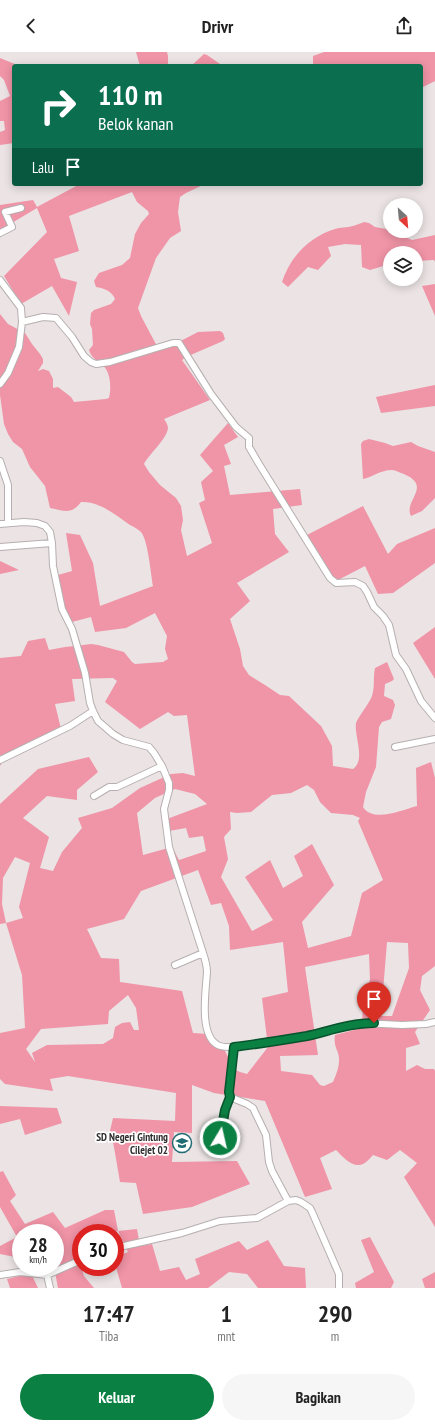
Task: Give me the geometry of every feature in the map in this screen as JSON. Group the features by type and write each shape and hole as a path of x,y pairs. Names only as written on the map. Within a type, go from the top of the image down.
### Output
{"street":[{"path":"0,233 12,227 6,212 21,208"},
{"path":"0,280 21,308 22,322 18,348 8,373 0,384"},
{"path":"22,322 44,317 56,318 72,336 84,356 96,364 110,362 173,343 179,343 211,394 236,427 249,438 249,447 330,578 336,583 355,582 359,584 367,592 374,607 384,616 389,625 396,655 406,669 421,701 435,718"},
{"path":"0,461 8,485 8,523"},
{"path":"0,524 24,522 37,523 45,526 50,532 53,566 62,609 72,628 85,673 90,703 93,711 98,721 113,734 123,740 149,748 162,766 169,783 169,790 164,809 169,846 207,970 204,1001 206,1030 214,1043 221,1046 234,1047 308,1036 364,1023 402,1025 435,1022"},
{"path":"0,547 52,543"},
{"path":"0,760 70,726 93,711"},
{"path":"395,746 435,739"},
{"path":"94,796 109,787 117,787 162,766"},
{"path":"175,965 203,953"},
{"path":"220,1138 225,1110 230,1097 229,1092 234,1047"},
{"path":"230,1097 253,1108 266,1135 269,1162 272,1171 288,1201"},
{"path":"124,1246 182,1233 220,1221 257,1218 288,1201 296,1200 310,1208 339,1274 339,1288"},
{"path":"0,1275 12,1273"},
{"path":"47,1276 50,1288"}],"shaded area":[{"path":"136,52 167,52 168,64 139,64"},
{"path":"324,52 435,52 435,81 423,87 423,64 313,64 313,56"},
{"path":"204,54 220,64 193,64"},
{"path":"0,58 15,64 12,64 12,143 0,145 0,132 5,130 4,121 0,121 0,101 10,96 4,80 0,76"},
{"path":"76,186 201,186 180,197 178,212 181,231 170,238 156,258 138,308 159,350 171,346 198,332 220,331 223,333 225,339 182,360 210,400 164,419 168,427 165,437 144,464 160,485 176,498 181,506 183,520 181,530 187,556 212,543 199,503 205,500 201,482 213,471 200,455 228,423 238,437 224,445 231,464 224,466 230,495 300,489 302,505 273,509 275,534 289,552 237,583 250,601 230,619 240,649 243,666 249,675 280,695 289,696 321,726 332,746 333,766 353,769 359,760 356,723 372,696 375,668 387,662 394,679 385,684 384,696 393,700 395,705 391,719 382,722 379,727 376,767 366,792 363,807 368,812 381,815 417,806 416,768 431,762 435,778 435,966 422,976 420,990 430,1010 415,1032 420,1044 406,1048 406,1071 417,1065 425,1069 434,1069 435,1071 435,1227 404,1177 417,1163 400,1150 387,1160 373,1155 363,1164 355,1165 336,1150 320,1158 332,1189 305,1197 265,1101 214,1093 192,1085 192,1133 174,1132 172,1162 237,1161 250,1184 192,1207 143,1214 136,1183 120,1182 110,1131 113,1118 175,1121 176,1093 68,1076 50,1079 53,1091 5,1084 0,1079 0,1033 25,1028 22,975 6,923 0,924 0,804 38,769 89,757 98,772 77,790 77,800 47,796 23,818 49,837 40,868 53,871 62,852 82,828 78,818 112,808 140,788 171,774 183,773 195,776 187,715 174,716 168,712 140,729 105,702 117,681 113,678 72,679 75,701 55,704 61,729 27,743 5,757 0,766 0,658 21,656 28,641 45,638 49,650 91,644 124,652 135,664 163,662 168,659 165,649 167,636 155,613 126,628 95,632 91,617 68,623 58,575 72,571 66,533 80,535 93,563 100,606 153,586 146,542 139,530 101,506 88,502 81,502 74,509 67,511 50,508 45,486 30,467 22,449 13,442 8,434 4,424 0,395 0,314 8,324 25,333 43,359 43,363 38,371 43,369 49,371 53,379 53,388 58,387 71,397 74,402 109,398 110,384 108,372 94,359 89,350 93,345 92,329 90,324 91,313 94,310 111,304 115,299 107,290 96,287 94,281 99,273 122,265 130,258 135,234 141,223 149,214 148,211 137,202 132,192 69,216 79,251 54,259 61,278 77,282 69,316 52,286 21,304 4,276 47,232 37,208 0,230 0,205 33,200 37,207","holes":["307,785 314,790 320,802 331,813 353,815 360,818 358,821 383,880 362,893 351,936 308,948 302,922 334,885 312,844 294,856 303,876 283,888 270,860 245,877 273,920 252,931 221,877 228,859 224,837 231,829 230,812 251,812 272,795 291,793","175,789 195,794 207,804 167,819 169,831 186,828 189,838 203,836 206,851 179,860 172,847 143,855 137,813 155,798","15,857 30,863 19,907 23,918 6,923 2,904 3,878","198,870 211,905 221,903 229,926 230,950 283,942 288,992 262,998 268,1047 247,1074 234,1069 223,1047 207,1034 193,1033 182,991 120,982 119,959 101,958 87,929 124,919 141,891","387,942 408,943 409,968 392,1016 381,1016","369,954 370,980 363,997 362,1028 335,1035 335,1044 339,1064 333,1082 324,1086 320,1085 312,1075 281,1071 280,1056 318,1055 305,967","128,995 136,1008 139,1030 134,1030 130,1022 122,1023 115,1027 113,1038 103,1044 47,1045 32,1053 35,1062 26,1049 41,1029 108,1024 109,1011"]},
{"path":"364,222 369,223 375,227 383,228 383,238 407,238 412,240 435,235 435,262 434,260 423,261 423,246 383,246 383,266 370,270 362,267 361,245 345,244 328,247 331,256 318,270 308,267 288,287 282,282 295,256 309,243 317,237 335,229 351,227"},
{"path":"435,284 435,316 422,286"},
{"path":"435,385 435,406 381,413 376,397"},
{"path":"369,439 393,446 411,442 435,452 435,498 422,511 411,516 411,505 417,489 416,484 412,479 404,474 394,470 388,470 363,479 361,444 363,441"},
{"path":"363,506 388,554 397,544 435,528 435,563 393,593 378,594 365,566 338,580 331,578 307,535"},
{"path":"0,561 19,570 0,574"},
{"path":"435,627 435,679 413,643"},
{"path":"0,1106 57,1108 62,1123 25,1135 20,1119 0,1124"},
{"path":"3,1171 16,1195 10,1201 25,1224 12,1224 12,1228 0,1207 0,1172"},
{"path":"105,1210 114,1210 117,1224 74,1224"},
{"path":"53,1212 62,1224 25,1224"},
{"path":"72,1225 72,1276 84,1276 94,1288 58,1288 56,1276 64,1276 64,1227 65,1228"},
{"path":"137,1229 140,1246 152,1244 160,1271 179,1267 186,1280 200,1274 195,1259 239,1241 247,1250 268,1240 284,1266 305,1268 306,1288 258,1288 247,1274 229,1272 208,1288 122,1288 118,1276 124,1276 124,1254 128,1252 124,1244 124,1230"},
{"path":"370,1237 394,1282 391,1288 356,1288 355,1283 374,1272 361,1240"},
{"path":"12,1240 12,1256 0,1254 0,1246"},
{"path":"435,1272 435,1288 425,1288 422,1279"},
{"path":"19,1276 32,1276 38,1288 10,1288 7,1279"}],"place":[{"name":"SD Negeri Gintung Cilejet 02","path":"182,1143"}],"route":[{"path":"220,1138 220,1127 230,1097 229,1092 234,1047 308,1036 364,1023 374,1023"}]}
